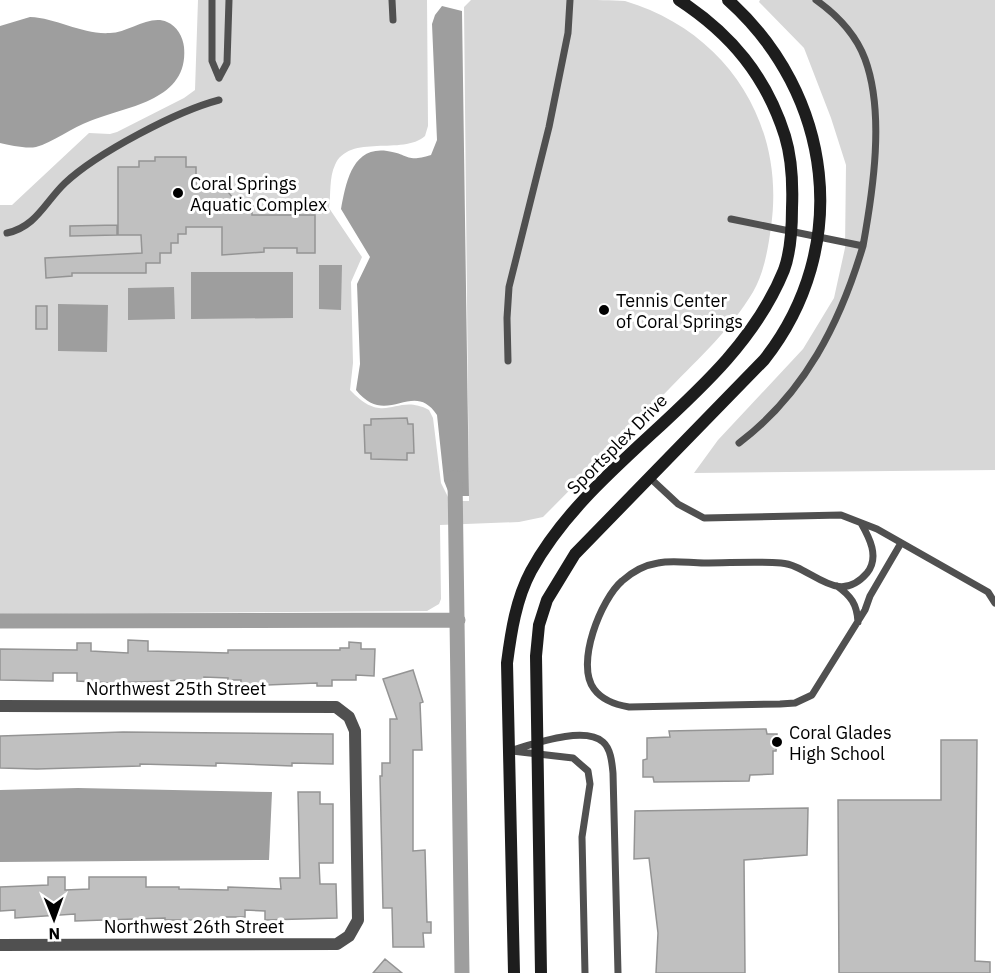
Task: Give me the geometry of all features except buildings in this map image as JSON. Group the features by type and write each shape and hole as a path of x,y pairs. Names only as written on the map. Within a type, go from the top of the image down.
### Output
{"street":[{"name":"Sportsplex Drive","path":"514,973 508,652 519,598 531,571 555,534 584,501 735,351 767,304 784,269 792,230 791,156 779,117 761,78 735,44 706,18 679,0"},
{"path":"541,973 536,656 539,625 547,600 575,554 764,360 781,337 810,273 818,236 821,193 817,149 805,108 784,64 754,24 728,0"},
{"name":"Northwest 25th Street","path":"0,706 336,707 349,717 355,731 358,920 349,936"},
{"name":"Northwest 26th Street","path":"0,945 337,944 349,936"}],"lane":[{"path":"212,0 212,61 219,78 227,63 230,0"},
{"path":"393,0 393,20"},
{"path":"508,361 509,287 549,127 568,33 570,0"},
{"path":"739,443 777,410 801,381 821,351 851,286 864,246 871,205 874,160 875,105 870,75 865,58 849,30 837,16 816,0"},
{"path":"7,233 23,229 65,183 102,156 196,106 219,100"},
{"path":"731,219 864,246"},
{"path":"649,477 678,504 704,518 841,515 901,543 988,592 995,603"},
{"path":"861,523 869,538 874,556 870,570 860,580 847,586 830,586 784,563 660,563 639,569 621,581 604,602 587,655 588,673 593,688 617,705 629,707 795,703 812,695 858,622 870,596 901,543"},
{"path":"837,586 848,593 857,607 858,622"},
{"path":"509,751 537,749 558,737 594,737 603,742 610,752 613,773 618,973"},
{"path":"509,751 537,749 573,758 588,771 590,784 582,837 585,973"}],"shaded area":[{"name":"Tennis Center of Coral Springs","path":"198,0 427,0 428,126 425,136 415,142 364,147 342,155 332,175 329,208 362,257 351,282 353,363 350,390 373,407 407,405 429,410 433,418 441,483 450,501 469,501 464,7 471,0 625,1 661,15 693,34 720,58 742,86 758,118 769,152 773,189 771,227 763,269 744,306 725,331 543,517 519,522 440,525 441,599 439,604 427,611 0,614 0,205 12,205 89,133 117,132 184,98 195,90"},
{"path":"760,0 995,0 995,470 694,473 718,440 803,349 834,298 845,248 846,165 831,118 804,48 759,2"},
{"path":"442,6 462,11 469,496 450,496 444,481 437,415 428,405 419,401 409,401 378,405 367,401 356,390 360,364 357,284 370,257 341,209 345,188 353,168 366,154 387,151 412,158 431,155 437,140 432,24"},
{"path":"30,17 100,33 117,32 153,20 167,22 177,29 182,39 183,65 177,79 153,99 83,124 36,147 0,143 0,26"},
{"path":"319,265 342,265 341,310 319,309"},
{"path":"191,272 293,272 293,318 191,319"},
{"path":"174,287 175,319 128,320 128,288"},
{"path":"58,304 108,305 107,352 58,351"},
{"path":"78,788 272,792 269,860 0,862 0,790"}],"waterway":[{"path":"455,478 462,973"},
{"path":"0,621 458,620"}],"place":[{"name":"Coral Springs Aquatic Complex","path":"178,193"},
{"name":"Tennis Center of Coral Springs","path":"604,310"},
{"name":"Coral Glades High School","path":"777,742"}]}
